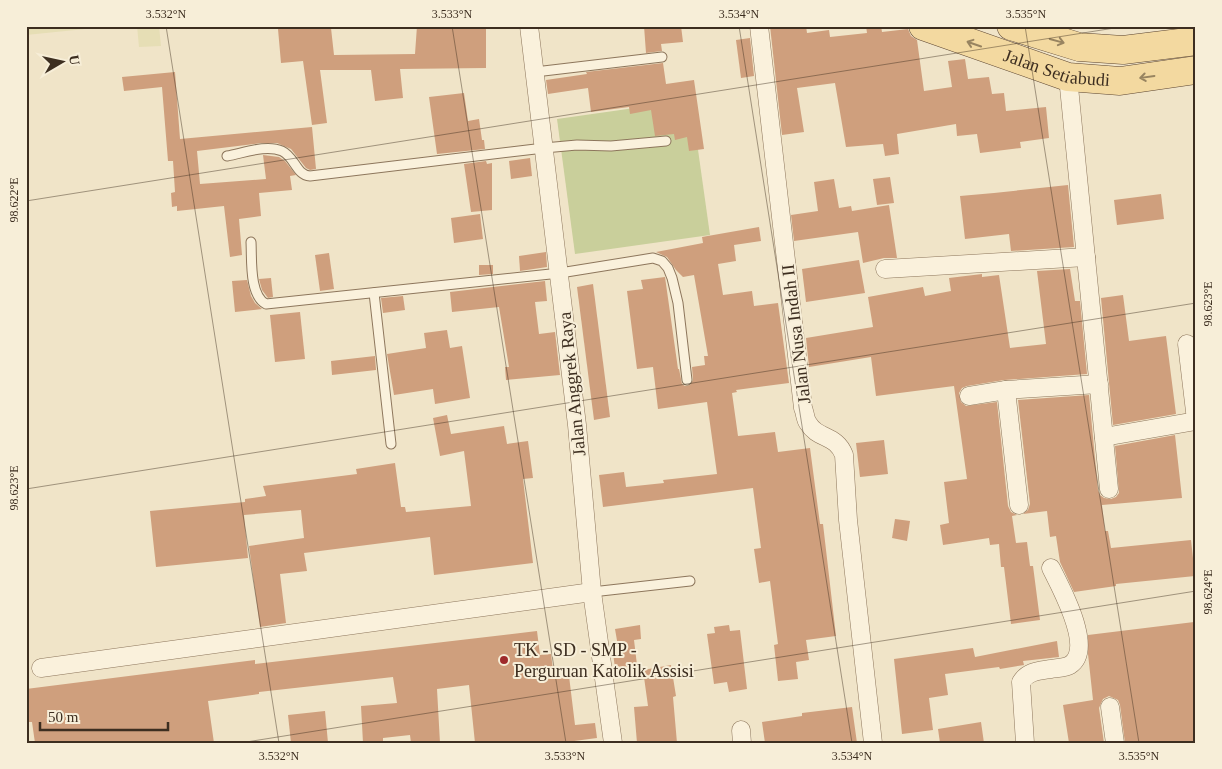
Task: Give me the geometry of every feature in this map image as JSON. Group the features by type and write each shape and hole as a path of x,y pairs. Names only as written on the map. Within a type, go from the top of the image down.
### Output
{"main road":[{"name":"Jalan Setiabudi","path":"924,26 1068,78 1120,81 1196,70"},
{"name":"Jalan Setiabudi","path":"1011,26 1079,47 1123,50 1196,41"}],"street":[{"name":"Jalan Anggrek Raya","path":"529,26 578,425 592,592 613,743"},
{"name":"Jalan Nusa Indah II","path":"759,26 803,408 807,423 814,430 841,446 844,455 848,520 873,743"},
{"path":"1068,78 1109,489"},
{"path":"885,269 1086,257"},
{"path":"1104,437 1196,420 1187,344"},
{"path":"969,396 1006,390 1099,384"},
{"path":"1006,390 1019,505"},
{"path":"1025,743 1021,682 1025,675 1069,665 1074,660 1078,649 1077,630 1051,568"},
{"path":"41,668 592,592"},
{"path":"1110,707 1115,743"}],"lane":[{"path":"535,72 662,57"},
{"path":"227,156 273,149 283,152 296,163 304,176 310,176 544,148 577,145 611,146 666,141"},
{"path":"251,242 253,277 257,295 266,304 560,273 653,258 662,261 668,268 676,294 687,380"},
{"path":"374,293 391,444"},
{"path":"592,592 690,581"}],"shaded area":[{"path":"26,26 115,26 26,35"},
{"path":"137,26 159,26 161,46 139,47"}],"green space":[{"path":"691,100 710,235 575,254 557,119"}],"building":[{"path":"279,26 331,28 334,55 415,54 417,26 486,26 486,68 400,69 403,98 375,101 371,70 320,70 327,123 312,125 303,61 281,63"},
{"path":"644,26 681,26 683,42 661,44 662,51 646,53"},
{"path":"770,26 806,26 807,33 829,30 830,37 867,33 866,26 881,26 882,32 908,29 911,36 917,40 924,91 952,87 948,61 965,59 968,79 989,77 992,94 1004,93 1006,111 1046,107 1049,138 1020,142 1021,148 980,153 977,134 957,136 956,124 897,134 899,154 885,156 883,144 846,147 835,83 797,88 804,132 782,135"},
{"path":"750,38 754,76 741,78 736,40"},
{"path":"663,63 666,84 694,80 704,149 689,151 687,137 675,140 674,134 655,136 651,110 630,114 629,107 591,112 588,88 548,94 546,80 587,74 586,72"},
{"path":"175,72 180,139 312,127 316,169 310,170 306,168 291,149 277,143 261,143 197,151 200,184 266,179 263,155 279,157 285,161 296,175 290,176 292,190 259,193 261,216 239,219 242,255 230,257 224,206 177,211 177,206 172,207 171,193 175,192 173,161 168,161 162,87 124,91 122,77"},
{"path":"464,93 468,121 479,119 485,149 437,154 429,97"},
{"path":"530,158 532,176 511,179 509,161"},
{"path":"486,161 487,164 492,163 492,210 471,212 464,164"},
{"path":"890,177 894,203 877,205 873,179"},
{"path":"834,179 839,208 851,206 852,211 889,205 897,258 884,258 863,263 858,232 794,241 791,215 818,211 814,182"},
{"path":"1068,185 1074,247 1011,251 1009,234 965,239 960,196"},
{"path":"1161,194 1164,219 1117,225 1114,200"},
{"path":"480,214 483,239 454,243 451,218"},
{"path":"759,227 761,241 734,245 736,261 718,264 723,295 752,291 754,306 778,303 789,383 736,390 737,392 732,393 738,436 775,432 778,452 810,448 820,524 823,524 836,636 806,640 809,660 796,662 798,679 778,681 774,645 778,644 770,581 759,583 754,549 761,548 753,488 603,507 599,475 624,472 626,487 664,483 663,480 717,474 707,402 658,409 653,367 637,369 627,291 643,289 641,280 665,277 678,369 682,384 685,386 690,385 693,380 692,367 705,365 704,356 708,356 694,275 683,277 667,257 656,252 703,243 702,237"},
{"path":"546,252 547,267 520,271 519,256"},
{"path":"329,253 334,289 320,291 315,255"},
{"path":"859,260 865,293 806,302 802,269"},
{"path":"479,265 493,265 493,274 479,275"},
{"path":"1070,269 1075,301 1080,301 1087,374 1004,380 967,386 962,388 959,393 961,402 966,406 997,402 1008,506 1011,512 1017,515 1012,516 1016,543 1027,542 1030,566 1033,566 1040,620 1011,624 1004,567 1001,567 999,544 990,545 989,538 943,545 940,525 949,523 944,482 967,479 954,386 876,396 871,357 809,367 806,338 873,327 868,297 923,287 925,296 951,291 949,278 982,274 982,277 999,275 1010,348 1046,344 1037,271"},
{"path":"271,278 273,297 268,298 262,290 259,279"},
{"path":"247,280 251,296 262,309 235,312 232,281"},
{"path":"545,281 547,301 535,302 539,334 555,332 560,375 506,380 505,367 509,367 499,307 452,312 450,292"},
{"path":"593,284 610,417 594,420 577,287"},
{"path":"1123,295 1129,341 1166,336 1176,414 1113,425 1101,298"},
{"path":"403,296 405,310 383,313 381,298"},
{"path":"300,312 305,359 275,362 270,315"},
{"path":"447,330 450,348 462,346 470,398 435,404 433,389 394,395 387,354 426,348 424,333"},
{"path":"375,356 376,370 332,375 331,361"},
{"path":"1089,395 1098,490 1104,498 1111,499 1119,493 1115,446 1175,435 1182,498 1102,505 1105,531 1108,531 1111,548 1191,540 1195,576 1116,584 1116,586 1074,592 1060,562 1056,536 1050,537 1047,511 1023,514 1028,510 1030,504 1018,400"},
{"path":"447,415 451,434 504,426 507,444 528,441 533,478 523,479 533,563 434,575 430,537 304,553 307,571 280,574 286,623 260,627 249,546 304,538 301,510 244,515 248,558 156,567 150,511 245,502 245,499 266,496 263,486 357,474 356,469 395,463 401,507 405,507 406,512 471,506 464,451 440,456 433,418"},
{"path":"884,440 888,474 860,477 856,443"},
{"path":"895,519 910,521 907,541 892,538"},
{"path":"1194,622 1196,743 1125,743 1120,705 1118,700 1109,696 1103,699 1099,708 1104,743 1069,743 1063,705 1093,700 1088,635"},
{"path":"640,625 641,639 634,640 637,665 615,668 613,653 619,652 615,629"},
{"path":"729,625 730,631 740,630 747,689 729,692 727,682 714,684 707,634 715,633 714,627"},
{"path":"537,631 540,655 551,654 554,678 569,676 575,725 595,723 597,738 559,743 475,743 469,685 437,689 440,743 411,743 410,735 383,738 383,743 363,743 361,706 397,703 393,677 259,692 259,694 208,701 214,743 35,743 32,722 26,722 26,689 255,660 255,664"},
{"path":"1057,641 1059,657 1023,661 1024,665 1000,669 999,667 945,674 948,695 929,698 933,730 902,734 894,659 973,648 975,657"},
{"path":"671,665 676,696 673,697 677,743 637,743 634,707 648,706 643,670"},
{"path":"852,707 857,743 765,743 762,722 802,716 802,713"},
{"path":"325,711 328,743 291,743 288,715"},
{"path":"981,722 984,743 940,743 938,729"}],"place":[{"name":"TK - SD - SMP - Perguruan Katolik Assisi","path":"504,660"}]}
